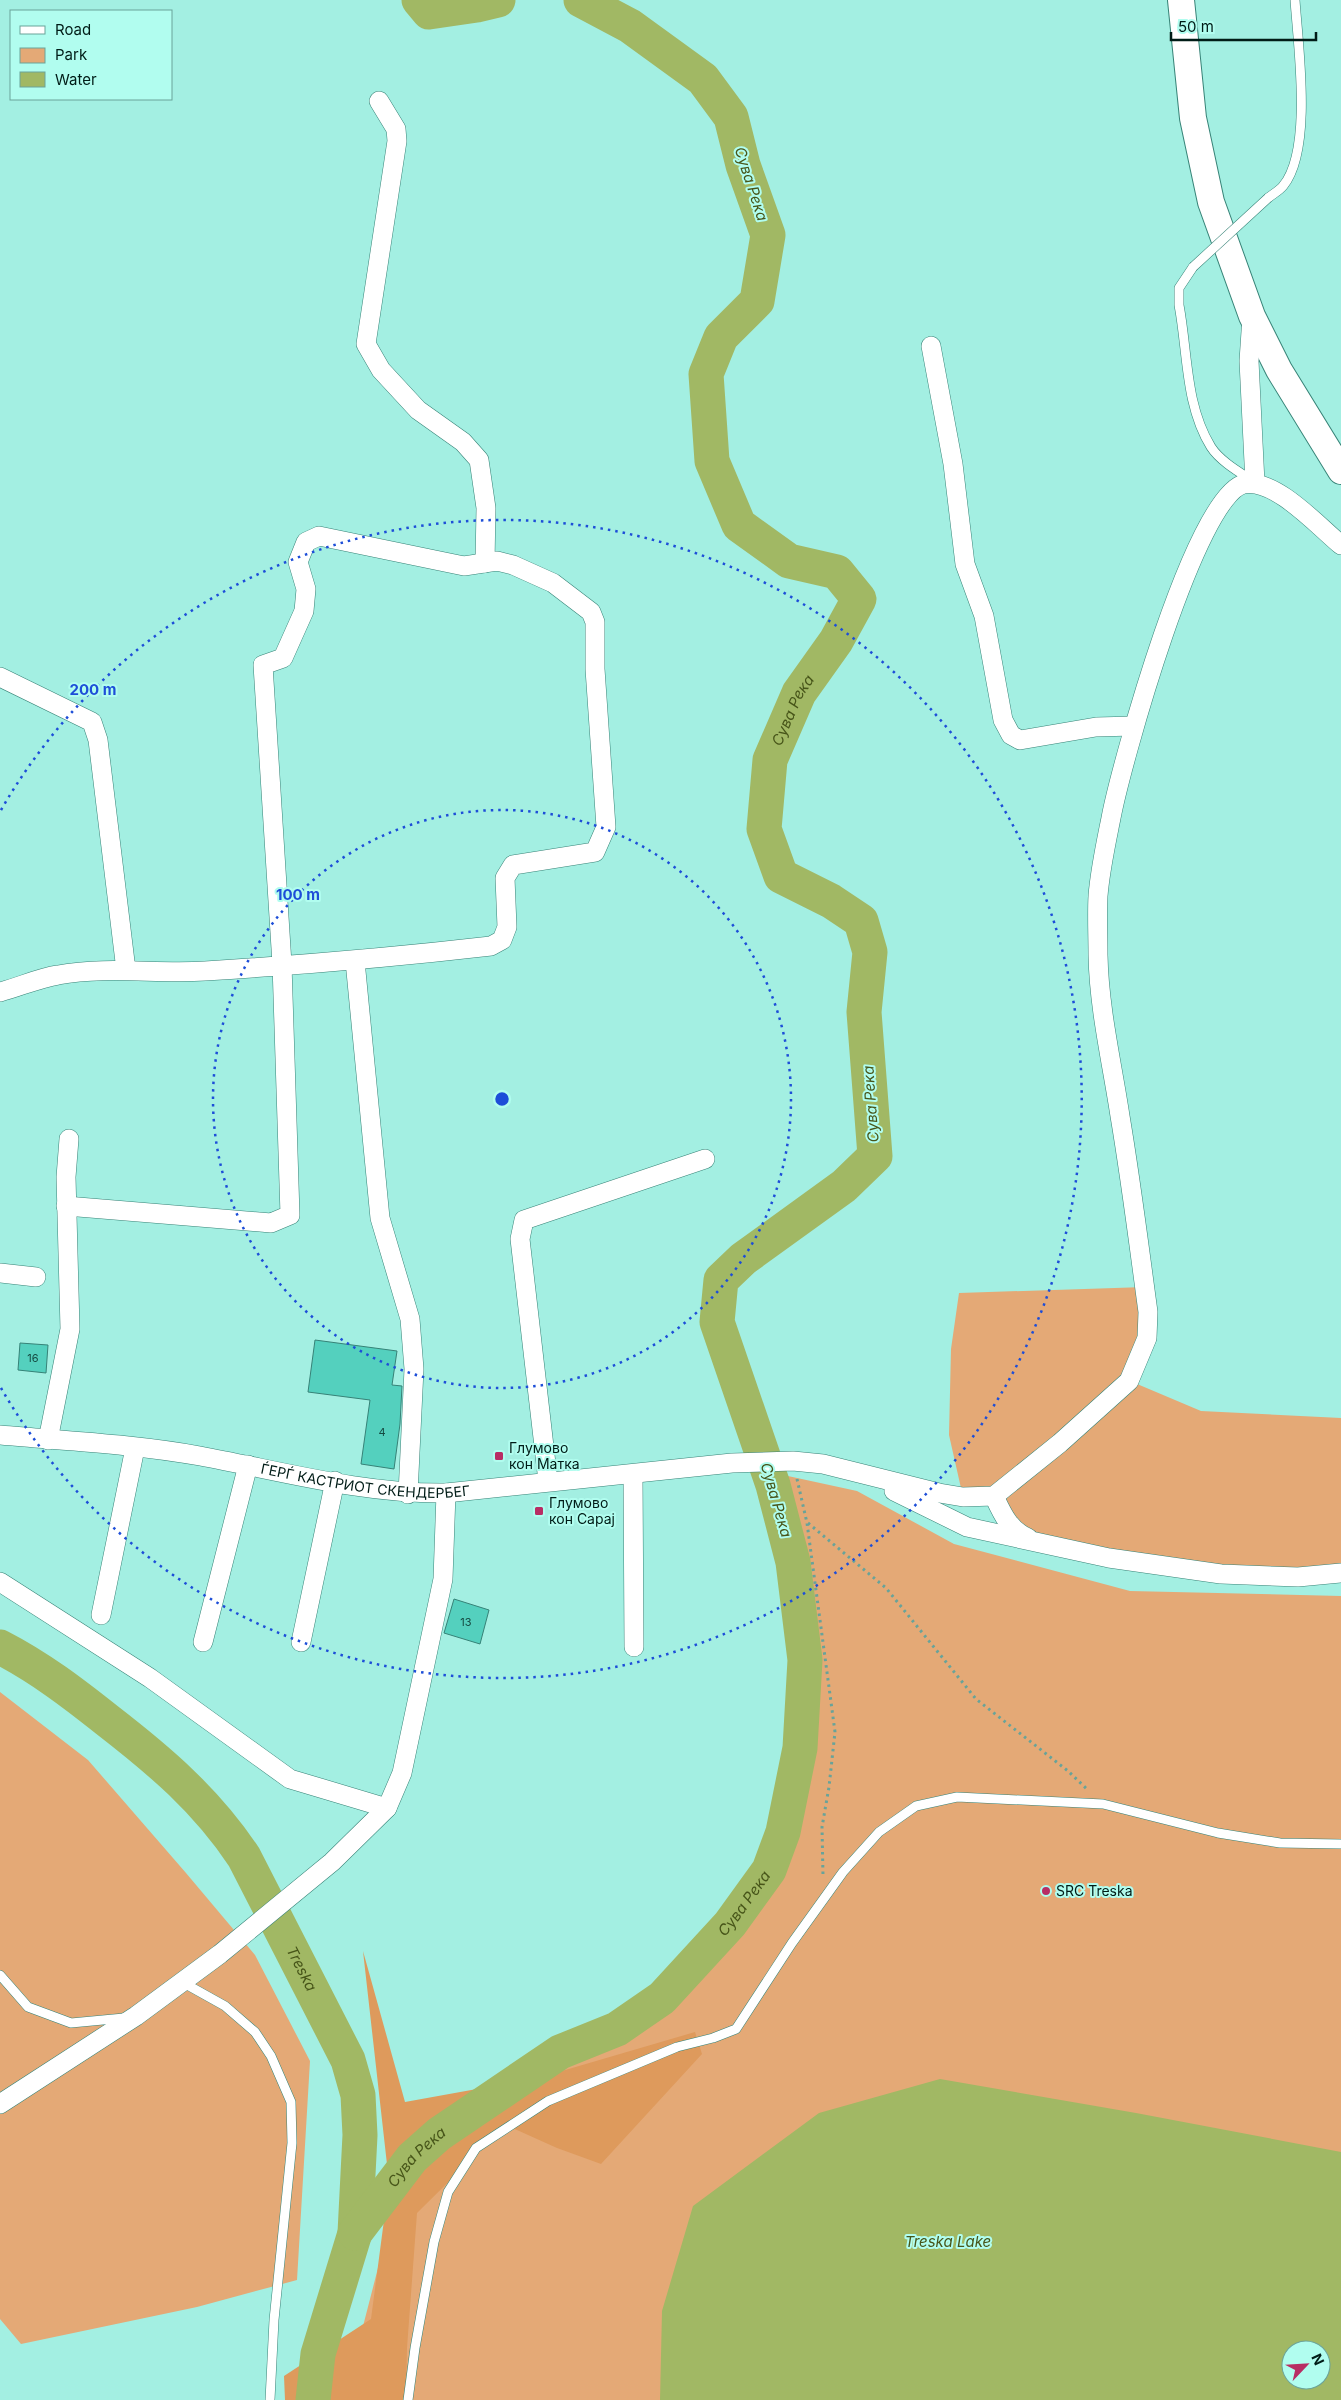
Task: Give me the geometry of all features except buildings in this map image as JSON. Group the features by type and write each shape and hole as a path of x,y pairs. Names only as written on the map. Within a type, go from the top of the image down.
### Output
{"main road":[{"path":"1180,0 1193,118 1211,202 1252,316 1279,370 1341,471"}],"street":[{"path":"379,101 396,129 397,141 366,344 381,370 418,410 463,442 479,460 486,508 485,563"},
{"path":"1252,316 1249,361 1255,482"},
{"path":"931,346 953,464 964,564 984,616 1003,720 1011,735 1020,740 1096,727 1134,726"},
{"path":"867,1476 963,1497 994,1496 1060,1442 1129,1381 1147,1338 1148,1312 1121,1118 1108,1050 1098,959 1098,895 1112,816 1134,726 1170,616 1210,521 1224,498 1240,485 1255,482 1276,490 1341,546"},
{"path":"0,992 58,975 126,970 203,971 282,964 355,961 491,946 502,940 507,927 505,878 513,865 595,852 606,827 595,669 595,622 591,612 553,583 513,564 497,560 464,566 319,536 306,542 298,562 306,589 304,612 283,658 263,665 282,964 290,1214 271,1223 66,1206"},
{"path":"0,677 92,722 98,740 126,970"},
{"path":"355,961 380,1218 410,1319 414,1369 408,1494"},
{"path":"48,1440 70,1328 66,1206 69,1139"},
{"path":"548,1481 520,1239 524,1220 705,1158"},
{"path":"0,1273 36,1277"},
{"name":"ЃЕРЃ КАСТРИОТ СКЕНДЕРБЕГ","path":"0,1435 197,1455 408,1494 446,1493 732,1463 793,1461 823,1464 867,1476"},
{"path":"101,1615 135,1448"},
{"path":"203,1642 248,1465"},
{"path":"633,1474 634,1647"},
{"path":"867,1476 967,1528 1109,1558 1221,1574 1298,1577 1341,1574"},
{"path":"301,1642 335,1481"},
{"path":"0,2104 136,2016 220,1954 332,1862 387,1808 402,1773 443,1580 446,1493"},
{"path":"994,1496 1005,1519 1017,1534 1036,1542"},
{"path":"0,1582 150,1678 290,1779 387,1808"}],"lane":[{"path":"1255,482 1232,467 1212,448 1194,411 1179,305 1179,288 1193,267 1283,186 1294,167 1299,138 1301,89 1295,0"},
{"path":"408,2400 415,2348 434,2242 448,2192 476,2148 548,2101 678,2047 713,2038 736,2029 842,1872 879,1832 916,1806 957,1797 1102,1804 1218,1833 1280,1843 1341,1844"},
{"path":"0,1975 28,2007 71,2023 136,2016"},
{"path":"182,1982 225,2006 255,2032 271,2056 291,2102 292,2143 274,2320 270,2400"}],"path":[{"path":"793,1461 807,1523 835,1732 829,1787 822,1827 824,1898"},
{"path":"807,1523 886,1588 976,1699 1068,1771 1102,1804"}],"green space":[{"path":"1145,1287 1148,1312 1130,1381 1201,1411 1341,1418 1341,1573 1298,1577 1036,1542 994,1496 963,1497 949,1435 951,1349 959,1293"},
{"name":"SRC Treska","path":"774,1473 857,1491 954,1544 1130,1591 1341,1596 1341,2400 344,2400 395,2202 457,2120 590,2041 723,1947 778,1836 799,1719 786,1561"},
{"path":"0,1692 88,1760 255,1955 310,2061 297,2280 197,2307 21,2344 0,2319"}],"shaded area":[{"path":"363,1951 405,2102 538,2078 695,2032 702,2054 601,2164 557,2148 506,2125 417,2213 407,2348 406,2400 285,2400 284,2376 371,2319 389,2182"}],"water":[{"name":"Treska Lake","path":"940,2079 1136,2113 1341,2152 1341,2400 660,2400 662,2311 693,2206 819,2113"}],"waterway":[{"name":"Сува Река","path":"419,0 429,12 498,0"},
{"name":"Сува Река","path":"355,2233 412,2158 439,2134 560,2052 617,2029 662,1998 730,1924 769,1870 783,1832 800,1748 805,1660 793,1562 773,1485 717,1322 721,1280 743,1259 844,1186 875,1156 864,1012 870,952 861,921 831,901 781,876 764,829 770,760 799,693 836,641 859,599 837,572 789,561 739,525 712,461 706,374 721,337 757,301 768,235 743,165 731,117 703,79 630,26 581,0"},
{"name":"Treska","path":"0,1647 55,1681 127,1735 181,1782 214,1817 244,1857 348,2060 358,2095 360,2135 355,2233 318,2354 313,2400"}],"place":[{"name":"Глумово кон Матка","path":"499,1456"},
{"name":"Глумово кон Сарај","path":"539,1511"},
{"name":"SRC Treska","path":"1046,1891"}]}
